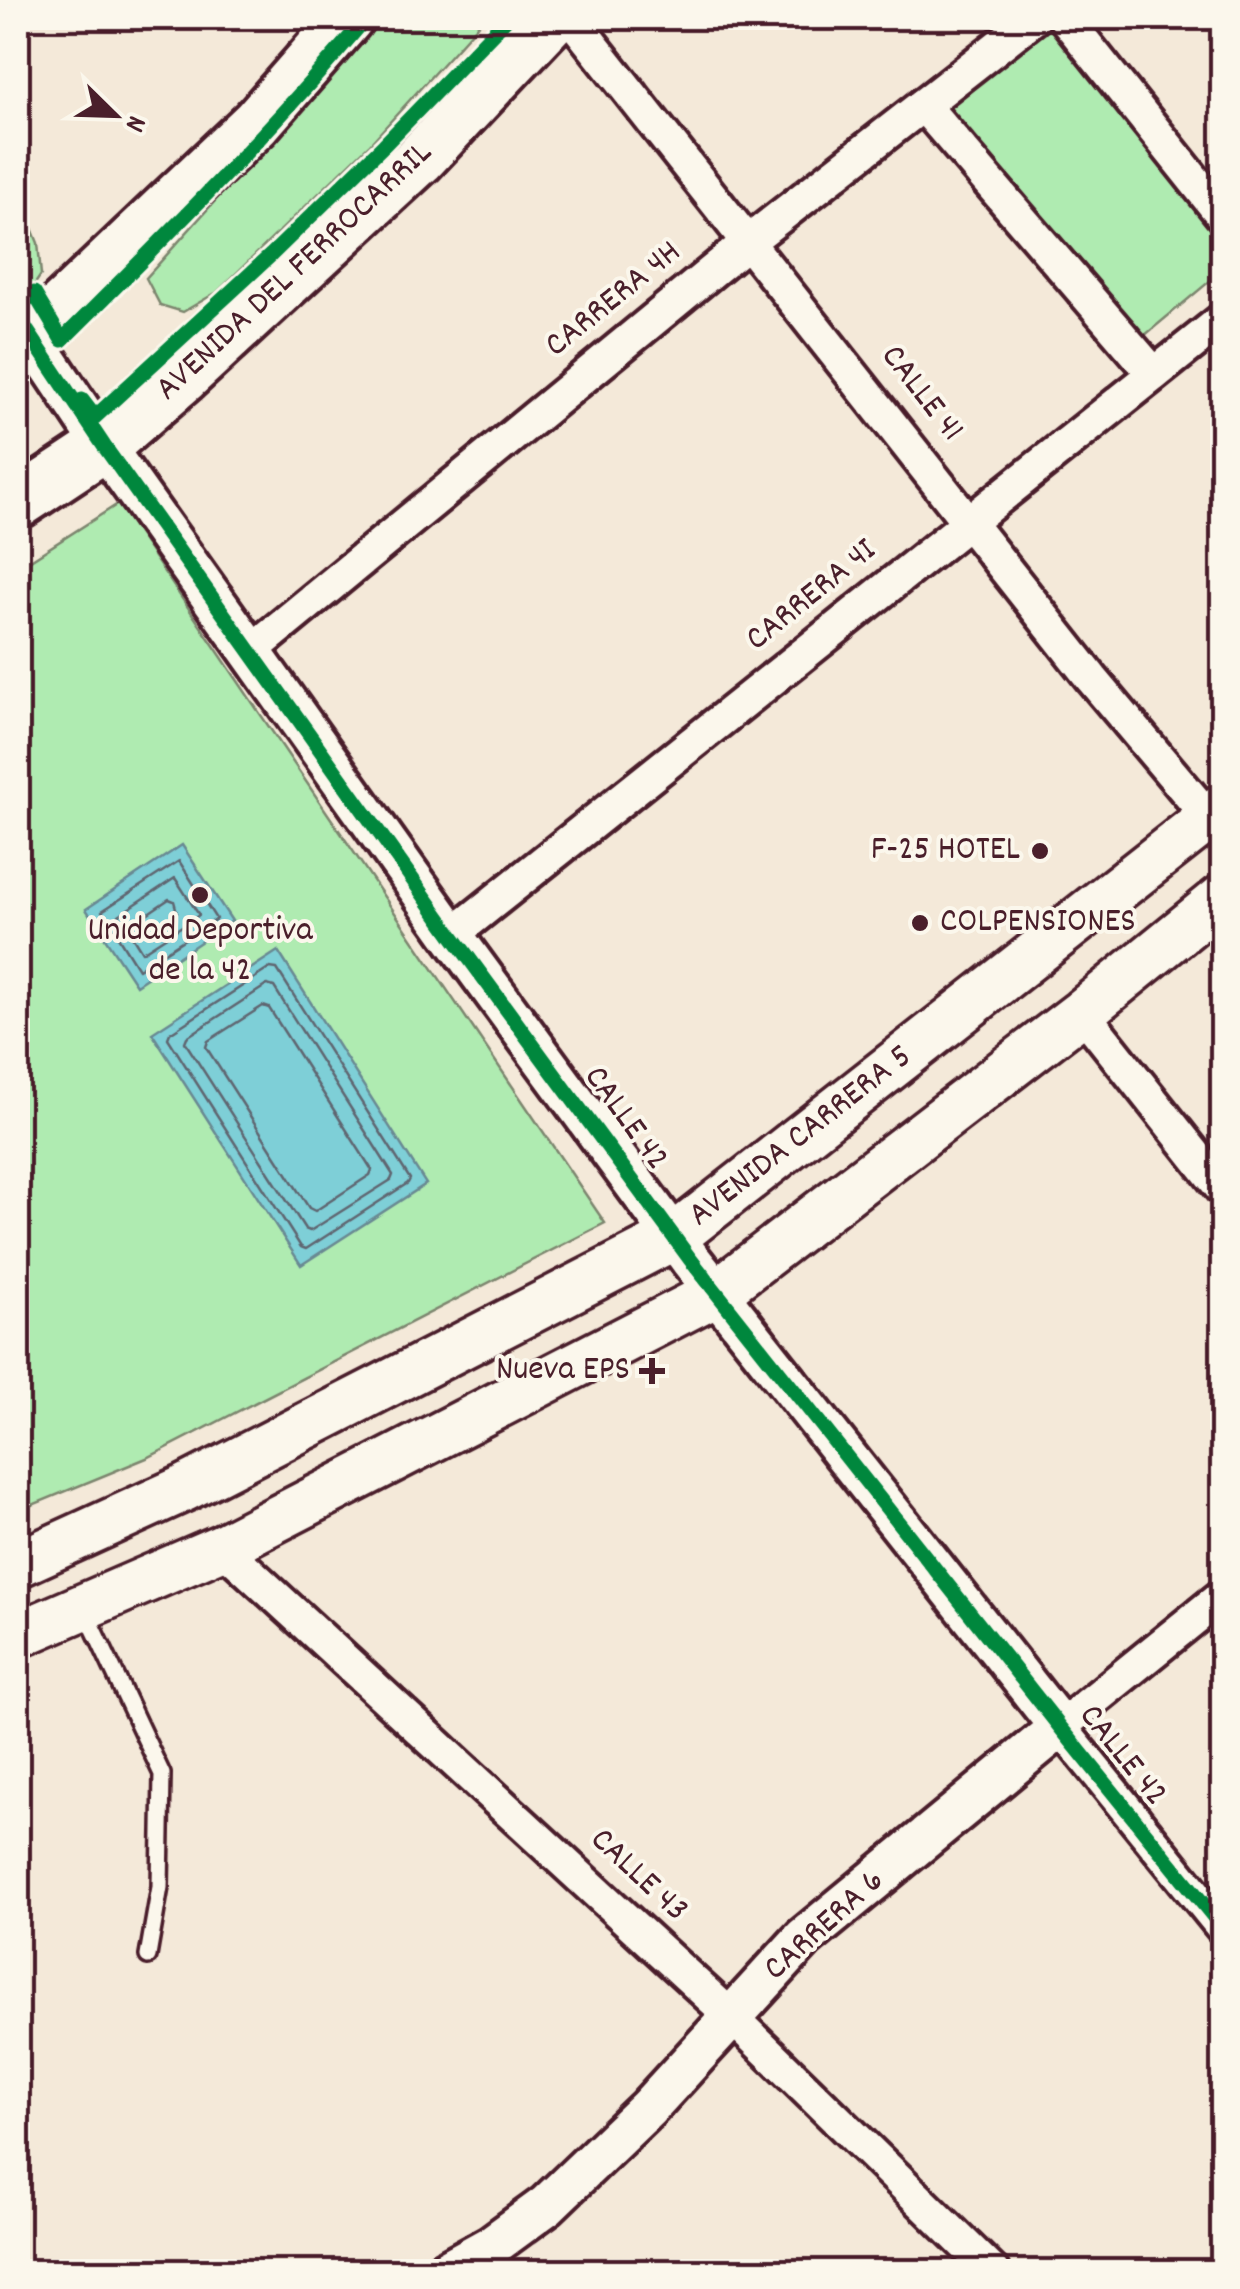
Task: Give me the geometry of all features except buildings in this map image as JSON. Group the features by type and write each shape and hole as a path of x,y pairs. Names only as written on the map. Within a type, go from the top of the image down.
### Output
{"main road":[{"path":"23,334 256,123 348,18"},
{"name":"AVENIDA DEL FERROCARRIL","path":"18,503 104,446 184,376 419,160 553,18"},
{"name":"AVENIDA CARRERA 5","path":"18,1564 185,1488 674,1237 1216,813"},
{"name":"AVENIDA CARRERA 5","path":"18,1635 222,1548 716,1294 1082,1012 1222,898"}],"street":[{"name":"CALLE 41","path":"571,18 1092,679 1216,813"},
{"name":"CARRERA 4H","path":"251,651 749,241 1034,18"},
{"path":"1065,18 1222,216"},
{"path":"923,105 1154,374"},
{"name":"CARRERA 4I","path":"452,935 1222,320"},
{"name":"CALLE 42","path":"23,334 452,935 716,1294 1222,1927"},
{"path":"1082,1012 1222,1189"},
{"name":"CALLE 43","path":"222,1548 732,2016 993,2272"},
{"name":"CARRERA 6","path":"444,2272 491,2246 546,2205 648,2108 804,1938 1222,1596"}],"lane":[{"path":"84,1606 162,1774 160,1887 148,1956"}],"green space":[{"path":"379,18 484,18 369,145 217,292 183,312 160,305 146,278"},
{"path":"1053,22 1222,228 1222,271 1132,346 941,115"},
{"path":"18,194 38,243 41,275 24,300 18,291"},
{"name":"Unidad Deportiva de la 42","path":"118,504 605,1223 149,1457 18,1511 18,568"}],"water":[{"path":"182,845 232,921 136,985 86,909"},
{"path":"278,951 426,1184 301,1265 152,1033"}],"cycle path":[{"path":"18,310 34,293 62,340 218,182 366,18"},
{"path":"82,400 95,417 271,255 507,18"},
{"path":"18,317 104,446 452,935 690,1259 1222,1927"}],"place":[{"name":"F-25 HOTEL","path":"1040,851"},
{"name":"Unidad Deportiva de la 42","path":"200,895"},
{"name":"COLPENSIONES","path":"920,923"},
{"name":"Nueva EPS","path":"652,1371"}]}
